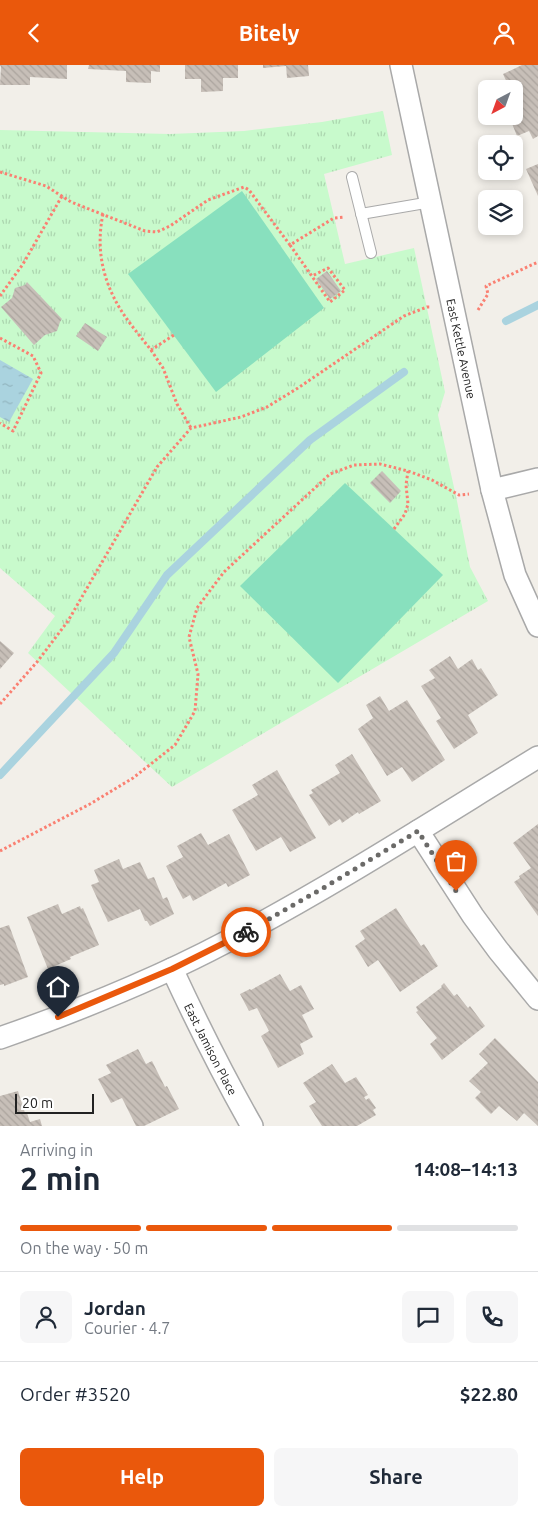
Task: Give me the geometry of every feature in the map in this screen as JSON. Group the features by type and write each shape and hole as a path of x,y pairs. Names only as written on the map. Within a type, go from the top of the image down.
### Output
{"street":[{"name":"East Kettle Avenue","path":"401,65 492,490 515,575 538,626"},
{"path":"492,490 538,479"},
{"path":"0,1038 58,1017 172,969 278,915 538,757"},
{"path":"418,831 473,916 538,999"},
{"name":"East Jamison Place","path":"172,969 202,1034 252,1126"}],"lane":[{"path":"352,177 371,253"},
{"path":"361,214 431,202"}],"path":[{"path":"0,172 46,186 71,202 103,215 145,231 157,232 170,226 208,200 244,187 249,190 330,302 345,291 328,268 312,276"},
{"path":"0,295 23,264 62,196"},
{"path":"290,245 334,218 361,214"},
{"path":"103,215 99,232 100,256 108,284 119,307 163,368 177,404 191,428"},
{"path":"477,311 488,294 486,286 538,262"},
{"path":"0,704 37,662 68,621 157,467 191,428 241,417 267,407 404,316 427,307 433,307"},
{"path":"151,350 174,335"},
{"path":"0,338 33,356 41,373 13,431 0,423"},
{"path":"0,851 97,800 133,778 175,745 194,711 198,674 189,637 197,608 224,572 330,474 354,465 380,463 432,480 459,495 492,490"},
{"path":"394,529 405,514 408,504 406,485 408,471"}],"green space":[{"path":"383,111 392,155 324,174 345,264 414,248 445,392 438,415 470,567 488,601 172,787 28,653 55,616 0,568 0,130 170,134 244,131 322,122"},
{"path":"242,191 324,308 216,392 128,274"},
{"path":"345,483 443,575 338,683 240,586"}],"water":[{"path":"0,360 33,379 9,422 0,417"}],"building":[{"path":"0,65 67,65 67,79 30,77 30,85 0,85"},
{"path":"89,65 160,65 160,72 151,71 151,83 126,82 126,71 88,69"},
{"path":"185,65 238,65 238,78 223,78 223,91 201,92 201,79 185,79"},
{"path":"263,65 286,65 286,66 263,68"},
{"path":"286,65 308,65 309,76 287,78"},
{"path":"522,65 538,65 538,136 533,139 529,131 517,135 513,125 523,125 523,80 506,80 503,74"},
{"path":"538,164 538,196 526,169"},
{"path":"327,271 341,291 330,299 316,279"},
{"path":"27,282 62,319 57,331 45,335 34,345 1,307 12,298 15,288 25,285"},
{"path":"85,323 107,337 98,351 76,336"},
{"path":"382,471 401,491 390,503 370,483"},
{"path":"0,641 14,653 0,669"},
{"path":"450,656 458,669 472,659 478,670 481,668 498,695 468,715 478,733 454,749 436,721 441,718 421,686 435,678 429,670"},
{"path":"380,696 389,711 407,700 445,760 412,782 402,767 387,776 358,729 373,718 366,705"},
{"path":"352,754 381,801 359,814 358,812 342,823 340,819 329,826 309,795 313,793 311,790 340,773 335,765"},
{"path":"277,770 316,838 290,852 281,837 256,851 232,810 258,795 252,785"},
{"path":"538,824 538,916 514,882 531,868 513,843"},
{"path":"201,833 208,845 229,834 250,875 228,887 226,883 193,901 190,895 183,899 166,866 183,857 177,846"},
{"path":"119,859 123,869 140,862 148,879 154,877 163,899 167,897 174,914 150,926 145,921 140,909 108,922 91,885 99,882 94,870"},
{"path":"58,904 62,914 80,906 81,909 83,908 99,945 48,969 27,917"},
{"path":"396,908 421,946 424,944 438,966 400,992 378,960 368,967 355,946 365,939 360,931"},
{"path":"9,925 28,977 4,986 4,984 0,985 0,928"},
{"path":"280,974 290,991 301,985 314,1009 302,1015 313,1037 300,1044 304,1054 278,1068 261,1036 269,1031 257,1008 249,1011 240,994"},
{"path":"444,983 454,996 457,994 468,1008 470,1006 485,1026 442,1060 430,1044 437,1038 416,1012 418,1011 416,1007 442,987"},
{"path":"495,1038 538,1082 538,1126 524,1113 517,1121 499,1106 491,1114 475,1098 481,1092 469,1081 488,1063 479,1054"},
{"path":"138,1049 146,1064 152,1061 179,1109 144,1126 136,1126 122,1098 111,1103 98,1079 111,1073 106,1065"},
{"path":"332,1064 345,1083 356,1077 368,1095 364,1097 366,1100 369,1098 376,1108 373,1110 376,1115 357,1126 322,1126 309,1106 316,1102 303,1083"},
{"path":"18,1091 30,1122 40,1119 42,1126 0,1126 0,1096"}],"waterway":[{"path":"506,321 538,305"},
{"path":"0,775 114,653 167,575 310,440 404,372"}],"way so far":[{"path":"246,932 377,857 418,831 456,891"}],"route":[{"path":"58,1017 172,969 246,932"}]}
